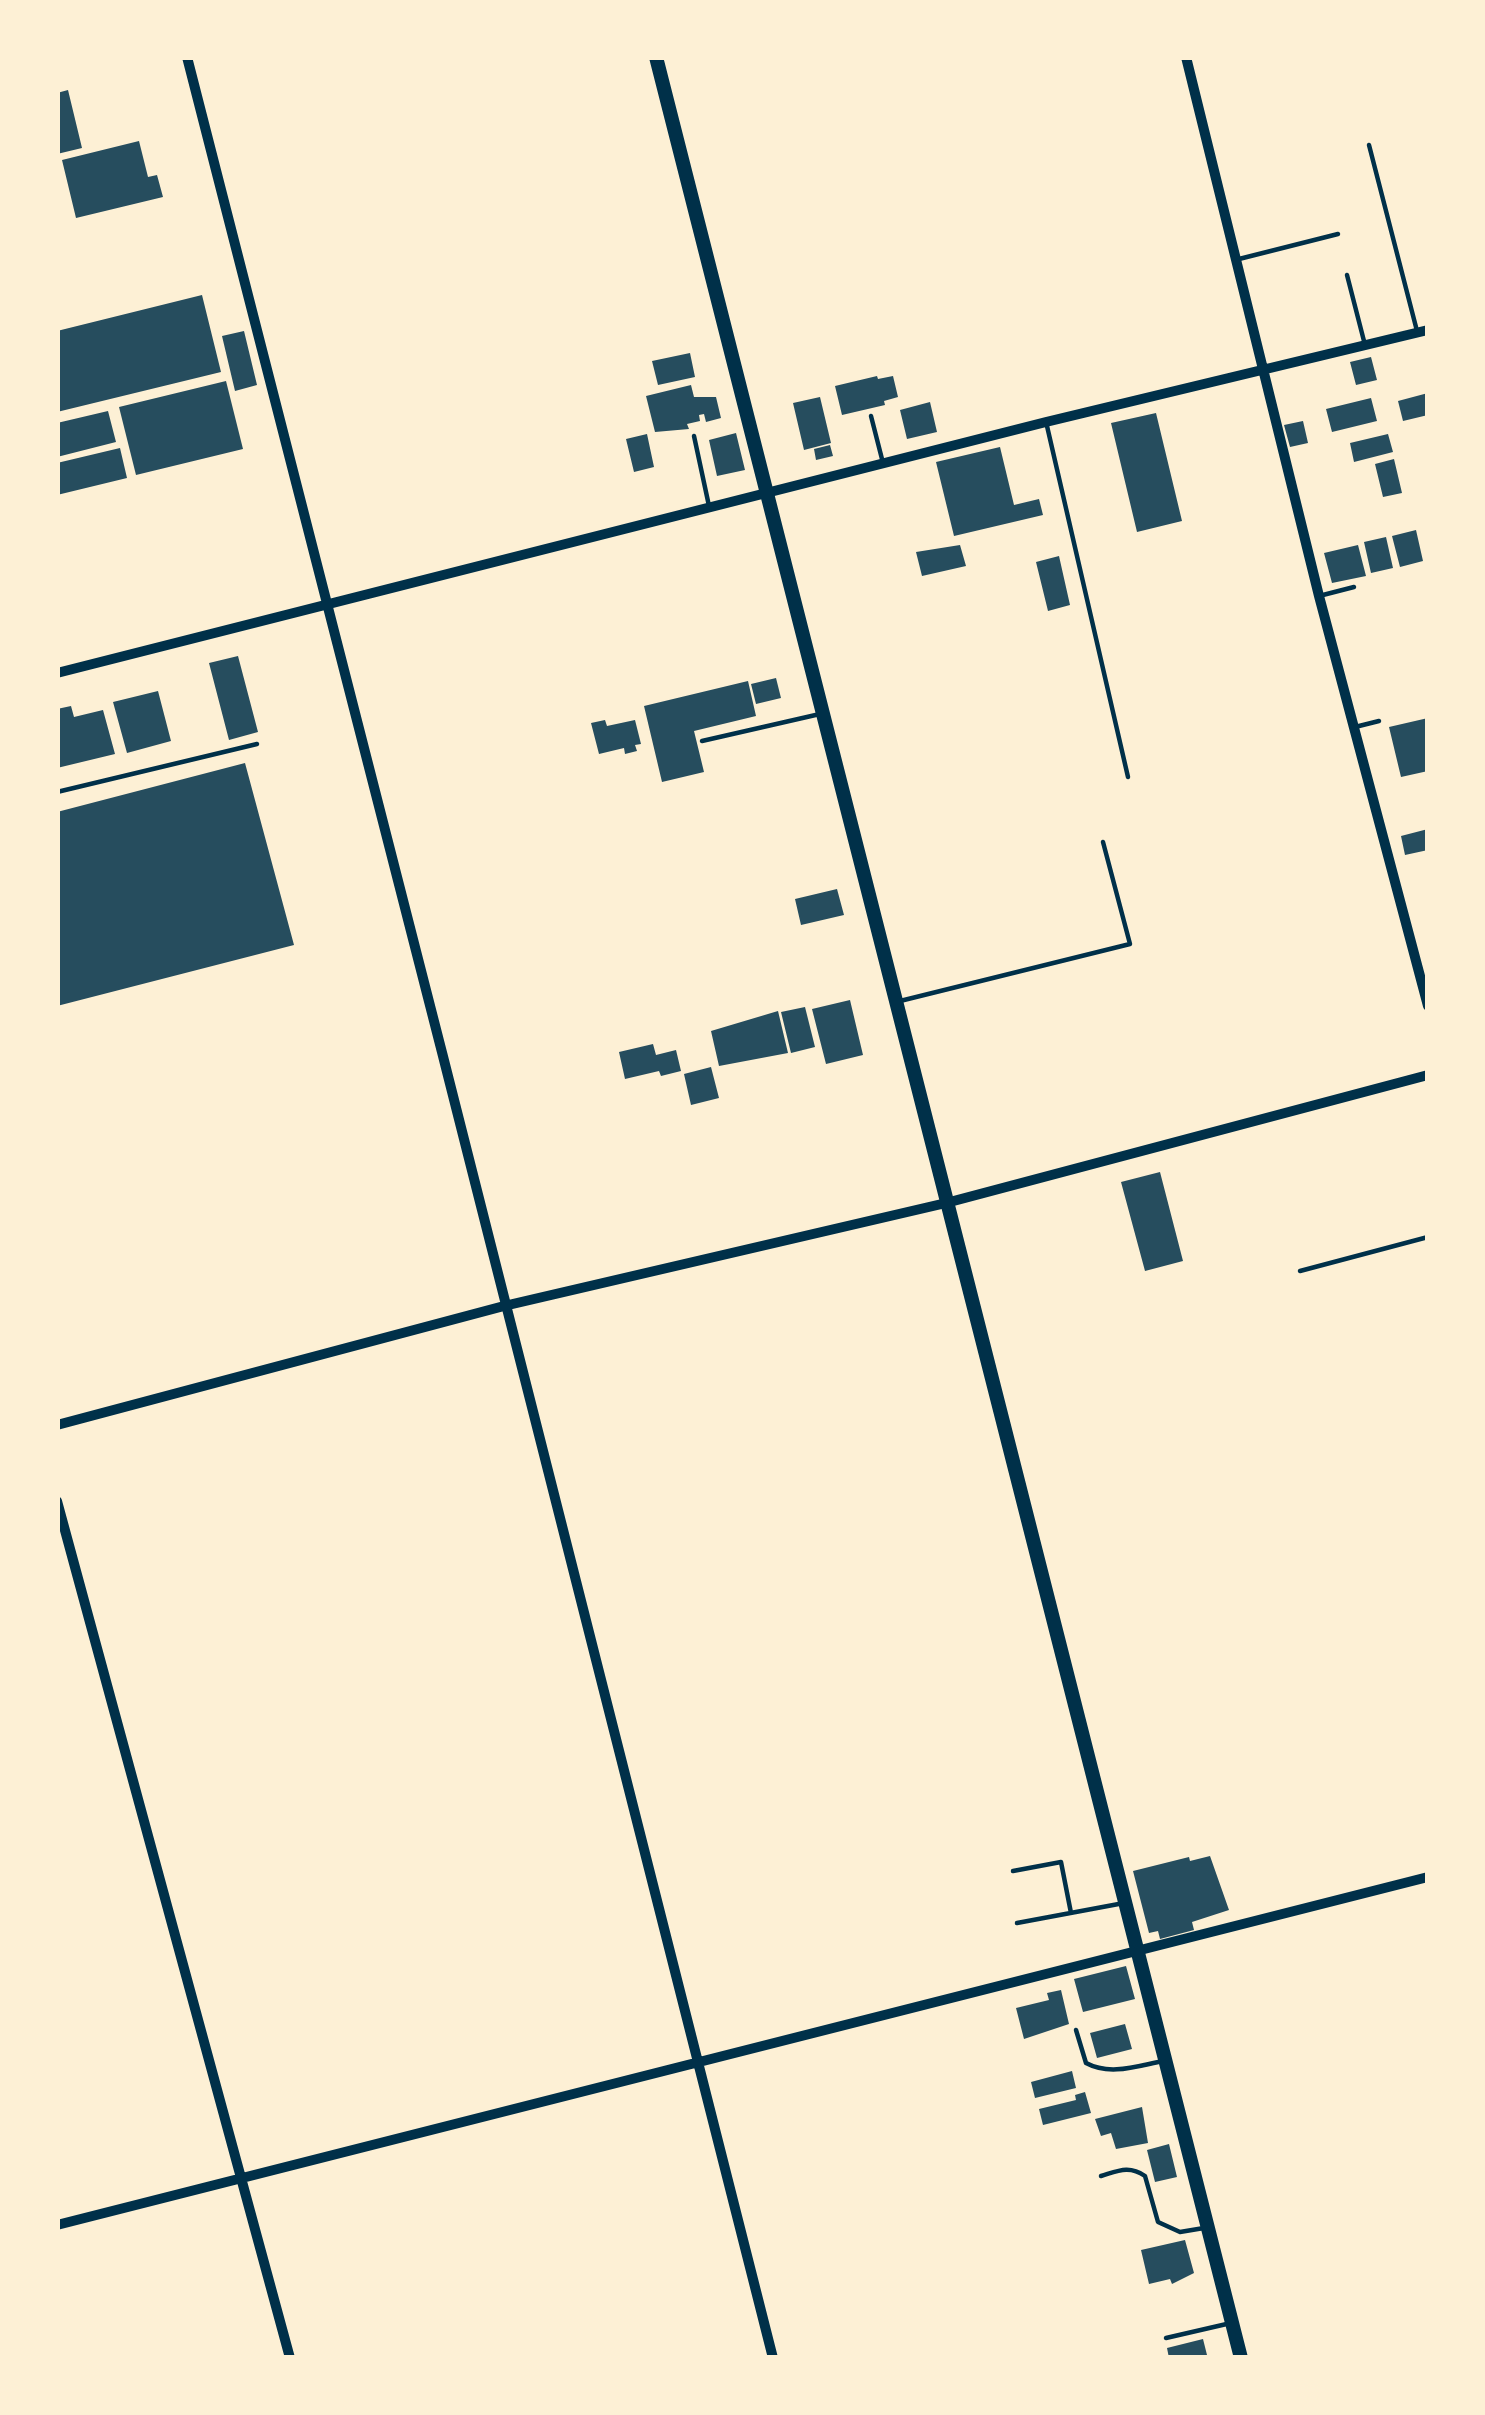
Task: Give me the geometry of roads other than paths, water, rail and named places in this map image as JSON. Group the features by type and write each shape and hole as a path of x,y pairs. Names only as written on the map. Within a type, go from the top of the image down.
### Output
{"main road":[{"path":"656,57 1241,2358"}],"street":[{"path":"187,57 772,2358"},
{"path":"1186,57 1319,596 1428,1006"},
{"path":"57,673 1423,331"},
{"path":"57,1426 504,1306 946,1203 1428,1075"},
{"path":"57,1501 290,2358"},
{"path":"57,2225 1428,1877"}],"lane":[{"path":"1369,145 1423,331"},
{"path":"1235,260 1338,234"},
{"path":"1347,274 1365,345"},
{"path":"872,416 883,463"},
{"path":"1046,422 1128,777"},
{"path":"694,436 710,507"},
{"path":"1319,596 1354,587"},
{"path":"703,741 823,713"},
{"path":"1354,727 1378,721"},
{"path":"57,792 256,744"},
{"path":"896,1002 1130,944 1103,842"},
{"path":"1300,1271 1428,1238"},
{"path":"1013,1871 1061,1862 1071,1913"},
{"path":"1017,1923 1127,1902"},
{"path":"1076,2030 1086,2063 1094,2068 1113,2070 1167,2060"},
{"path":"1101,2176 1126,2168 1137,2170 1144,2176 1158,2222 1180,2232 1209,2227"},
{"path":"1166,2338 1233,2323"}]}
